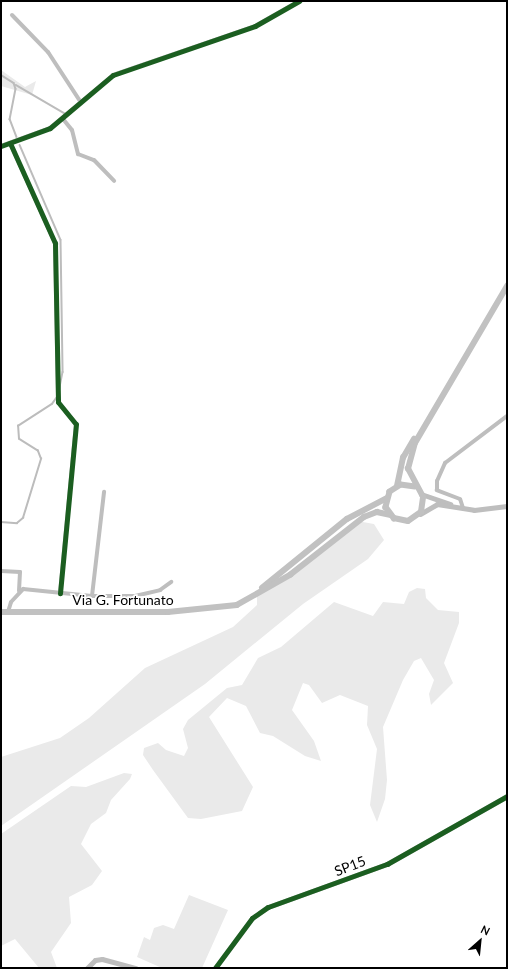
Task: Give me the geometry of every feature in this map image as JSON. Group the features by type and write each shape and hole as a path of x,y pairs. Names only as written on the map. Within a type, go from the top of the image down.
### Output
{"main road":[{"path":"422,429 409,462 409,476 415,488 421,494 424,504 419,515 405,522 391,515 387,498 397,486 406,451 422,429 507,286"},
{"path":"397,486 415,488"},
{"name":"Via G. Fortunato","path":"220,608 267,586 347,519 387,498"},
{"name":"Via G. Fortunato","path":"1,612 168,612 220,608 237,605 270,588 370,514 391,515"}],"street":[{"path":"1,146 30,138 64,119 80,100 113,75 137,64 226,37 298,1"},
{"path":"12,15 48,52 80,100"},
{"path":"64,119 72,130 78,154 94,160 114,181"},
{"path":"10,143 55,243 58,399 76,424 60,593"},
{"path":"463,508 460,499 438,490 437,481 445,463 507,416"},
{"path":"92,596 104,492"},
{"path":"421,494 463,508 507,506"},
{"path":"419,515 433,505 456,506"},
{"path":"1,571 20,572 19,591 8,612"},
{"path":"19,591 92,596 135,596 160,590 171,582"},
{"name":"SP15","path":"215,968 252,918 268,907 386,864 507,796"},
{"path":"87,968 102,959 136,968"}],"shaded area":[{"path":"1,70 25,87 36,81 32,95 1,86"},
{"path":"357,521 374,524 384,540 368,559 303,604 205,684 1,826 1,757 60,738 89,718 145,668 233,627 257,605 257,596"},
{"path":"417,588 425,589 426,598 438,610 459,612 459,623 444,663 453,683 431,705 429,694 434,680 421,658 414,661 403,680 383,727 387,780 385,799 377,822 370,805 377,749 367,725 368,706 340,695 322,703 309,685 303,683 292,710 314,741 321,761 305,756 273,736 260,733 246,706 227,698 209,717 253,787 242,811 201,819 188,818 143,755 144,748 158,743 166,750 184,756 188,748 183,729 188,720 227,688 242,685 258,658 281,647 334,602 373,616 383,602 404,604 409,592"},
{"path":"124,773 132,774 130,779 111,800 106,813 91,824 81,844 102,871 92,885 69,897 71,923 51,952 57,968 39,968 15,939 1,946 1,834 71,786 86,787"},
{"path":"189,895 228,910 202,968 162,968 137,957 144,937 150,940 154,928 163,925 174,929"}],"waterway":[{"path":"1,75 14,83 16,89 10,119 17,137"},
{"path":"16,85 64,113"},
{"path":"20,145 61,240 63,372 59,392"},
{"path":"1,522 17,523 23,518 41,459 38,451 19,439 18,426 52,404 57,397"}],"cycle path":[{"path":"1,146 50,128 113,75 255,26 299,1"},
{"path":"10,143 55,243 58,402 76,424 60,593"},
{"path":"215,968 252,918 268,907 387,864 507,796"}]}
